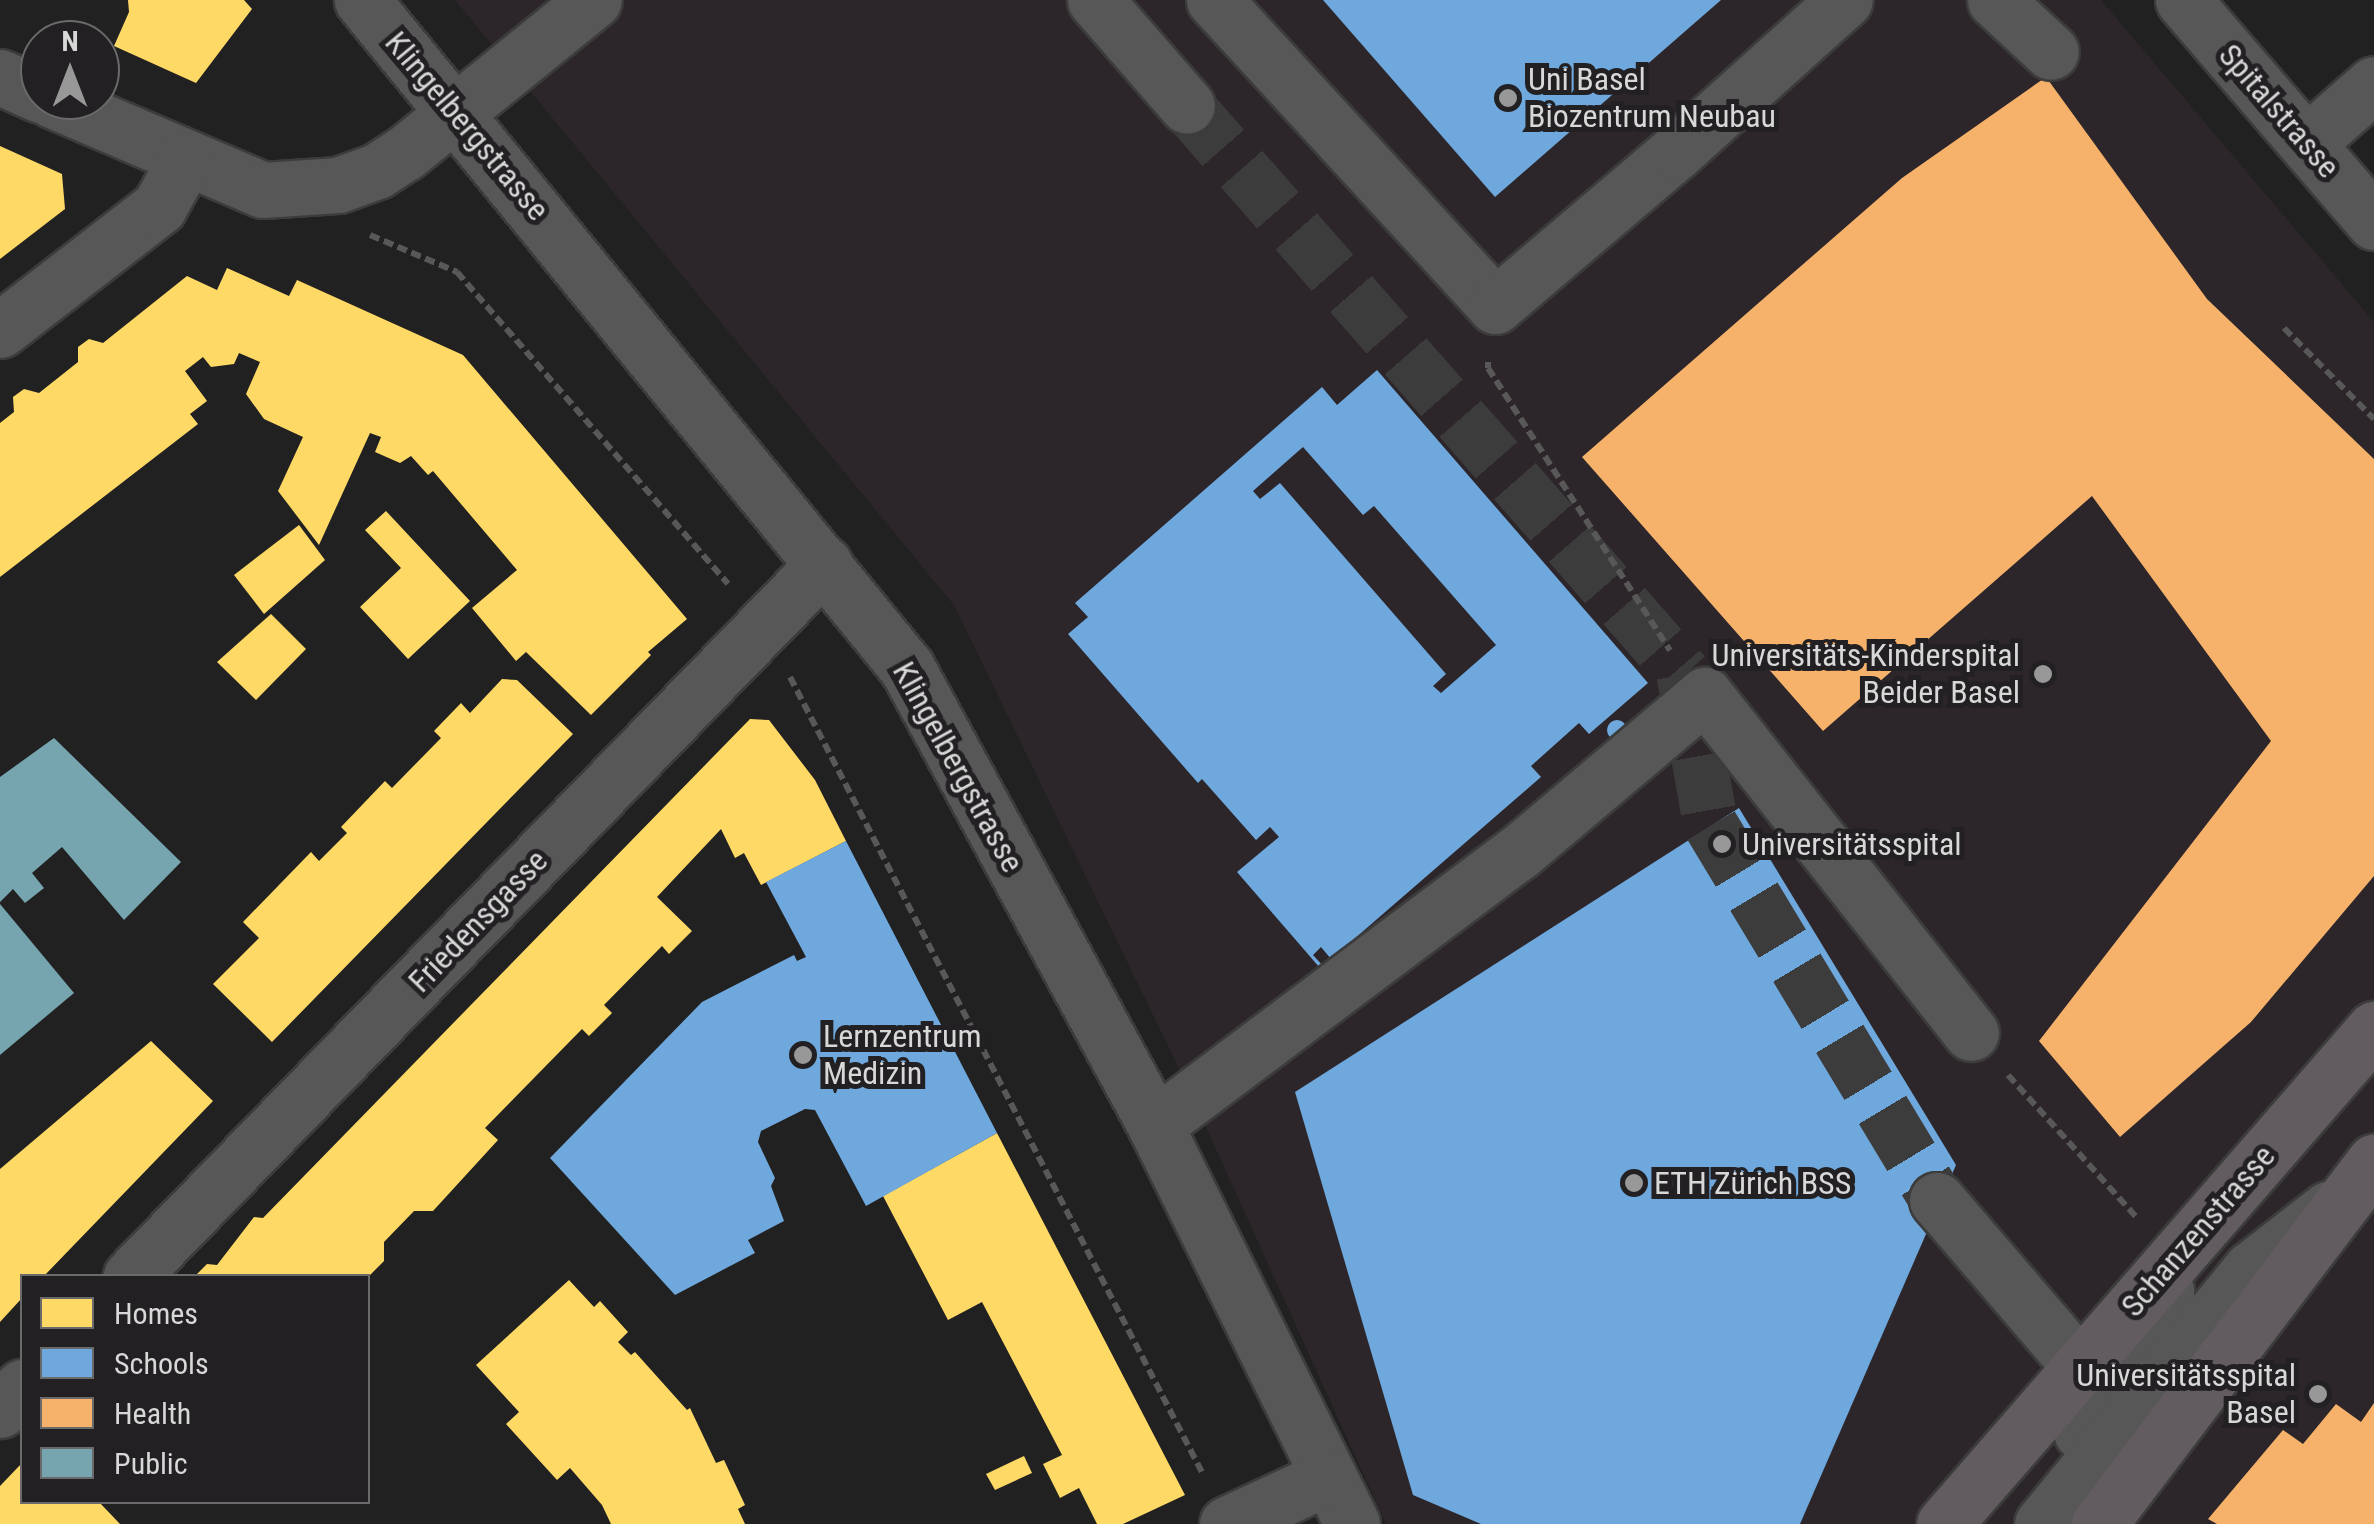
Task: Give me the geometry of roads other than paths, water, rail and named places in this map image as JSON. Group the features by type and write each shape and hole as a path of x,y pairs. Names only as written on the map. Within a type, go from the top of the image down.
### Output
{"main road":[{"name":"Schanzenstrasse","path":"1944,1524 2374,1029"},
{"path":"2098,1524 2361,1178"}],"street":[{"name":"Klingelbergstrasse","path":"362,0 907,668 1155,1125 1339,1501"},
{"path":"96,120 263,190 338,186 377,171 594,0"},
{"path":"1095,0 1187,106"},
{"path":"1214,0 1495,306 1676,152 1844,0"},
{"path":"1995,0 2051,52"},
{"name":"Spitalstrasse","path":"2184,0 2374,222"},
{"path":"2307,143 2374,84"},
{"path":"0,330 159,206 185,160"},
{"name":"Friedensgasse","path":"133,1274 824,564"},
{"path":"1155,1125 1519,852 1705,695 1971,1033"},
{"path":"2042,1524 2251,1268 2361,1178"},
{"path":"1938,1200 2080,1367"},
{"path":"2012,1524 2068,1453 2203,1228"},
{"path":"0,1410 20,1389"},
{"path":"1228,1524 1339,1501"}],"tunnel":[{"path":"1187,106 1684,674 1711,825 1937,1200"}],"place":[{"name":"Uni Basel Biozentrum Neubau","path":"1508,98"},
{"name":"Universitäts-Kinderspital Beider Basel","path":"2043,674"},
{"name":"Universitätsspital","path":"1722,844"},
{"name":"Lernzentrum Medizin","path":"803,1055"},
{"name":"ETH Zürich BSS","path":"1634,1183"},
{"name":"Universitätsspital Basel","path":"2318,1394"}]}
